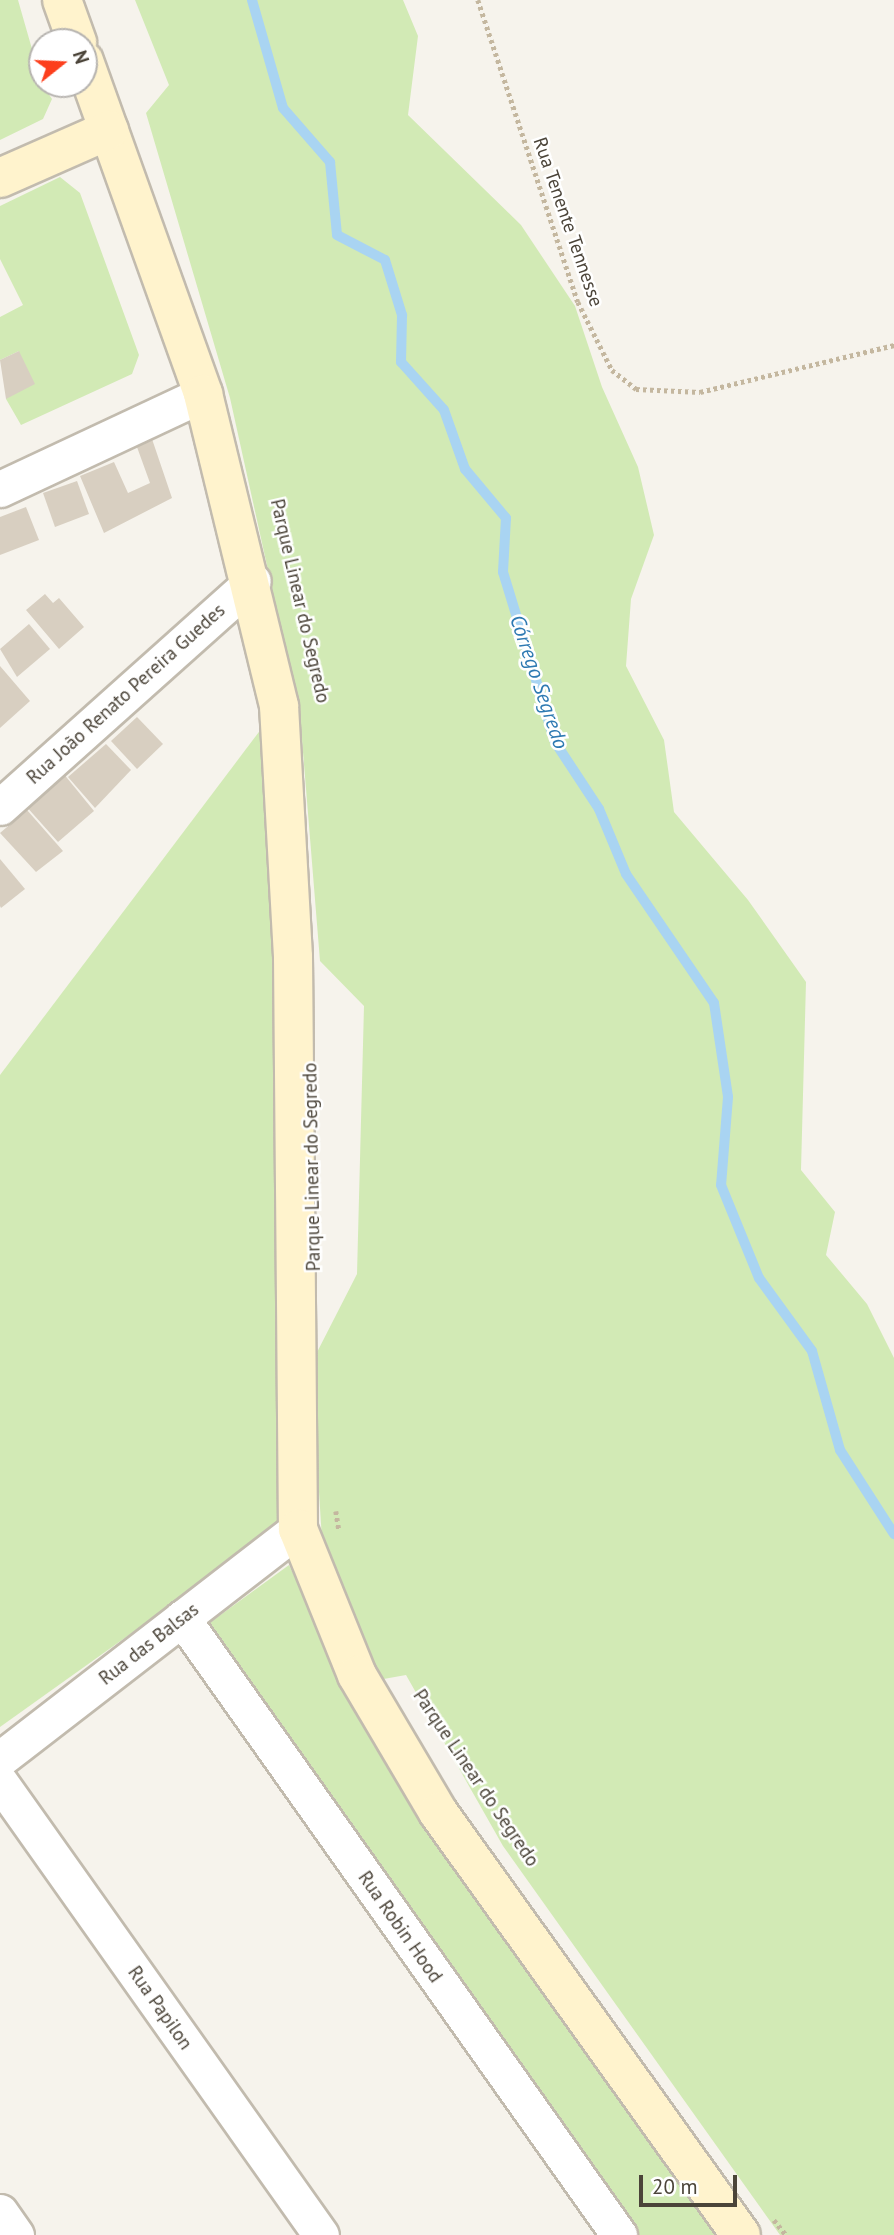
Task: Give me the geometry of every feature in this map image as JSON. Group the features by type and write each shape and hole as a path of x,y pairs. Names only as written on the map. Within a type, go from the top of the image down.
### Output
{"main road":[{"path":"62,0 72,28"},
{"path":"97,98 204,394 253,581 279,706 290,868 298,1529 356,1675 438,1812 755,2225"},
{"path":"0,178 109,130"}],"street":[{"path":"0,489 204,394"},
{"name":"Rua João Renato Pereira Guedes","path":"0,807 253,581"},
{"name":"Rua das Balsas","path":"0,1759 298,1529"},
{"name":"Rua Robin Hood","path":"181,1618 619,2235"},
{"name":"Rua Papilon","path":"0,1782 321,2235"},
{"path":"0,2212 16,2235"}],"path":[{"name":"Rua Tenente Tennesse","path":"478,0 578,302 612,370 636,389 700,391 894,345"},
{"path":"335,1504 342,1542"},
{"path":"755,2225 786,2235"}],"green space":[{"path":"0,0 18,0 28,35 28,98 52,99 43,119 0,140"},
{"path":"135,0 403,0 418,36 408,115 521,225 575,306 602,387 638,467 654,535 631,599 626,666 664,740 674,812 748,900 806,982 801,1170 835,1212 826,1255 867,1304 894,1358 894,2235 780,2235 503,1846 406,1675 378,1680 324,1572 311,1364 357,1274 364,1006 320,961 300,715 230,398 146,113 169,85"},
{"path":"60,177 80,193 139,355 132,374 21,425 6,399 19,351 0,360 0,317 23,305 0,259 0,206"},
{"path":"274,712 287,1522 0,1727 0,1075"},
{"path":"289,1565 343,1678 731,2235 635,2235 204,1627"}],"building":[{"path":"19,351 35,384 6,399 0,360"},
{"path":"140,434 152,439 172,498 104,533 80,476 114,462 128,493 150,483 133,436"},
{"path":"77,481 89,514 55,527 43,493"},
{"path":"26,507 39,540 0,555 0,517"},
{"path":"45,594 53,603 59,598 84,627 59,649 26,610"},
{"path":"29,624 50,649 17,677 0,649"},
{"path":"0,666 30,701 0,728"},
{"path":"137,717 163,744 137,769 111,741"},
{"path":"106,744 131,770 95,808 68,777"},
{"path":"54,762 94,811 58,842 17,796"},
{"path":"27,810 63,851 36,872 0,833"},
{"path":"0,859 25,889 1,908 0,906"}],"waterway":[{"name":"Córrego Segredo","path":"252,0 283,108 330,162 337,235 385,260 402,315 401,362 444,410 465,469 506,518 503,572 555,742 599,809 626,874 714,1003 728,1097 721,1185 759,1278 812,1351 840,1450 894,1534"}]}
